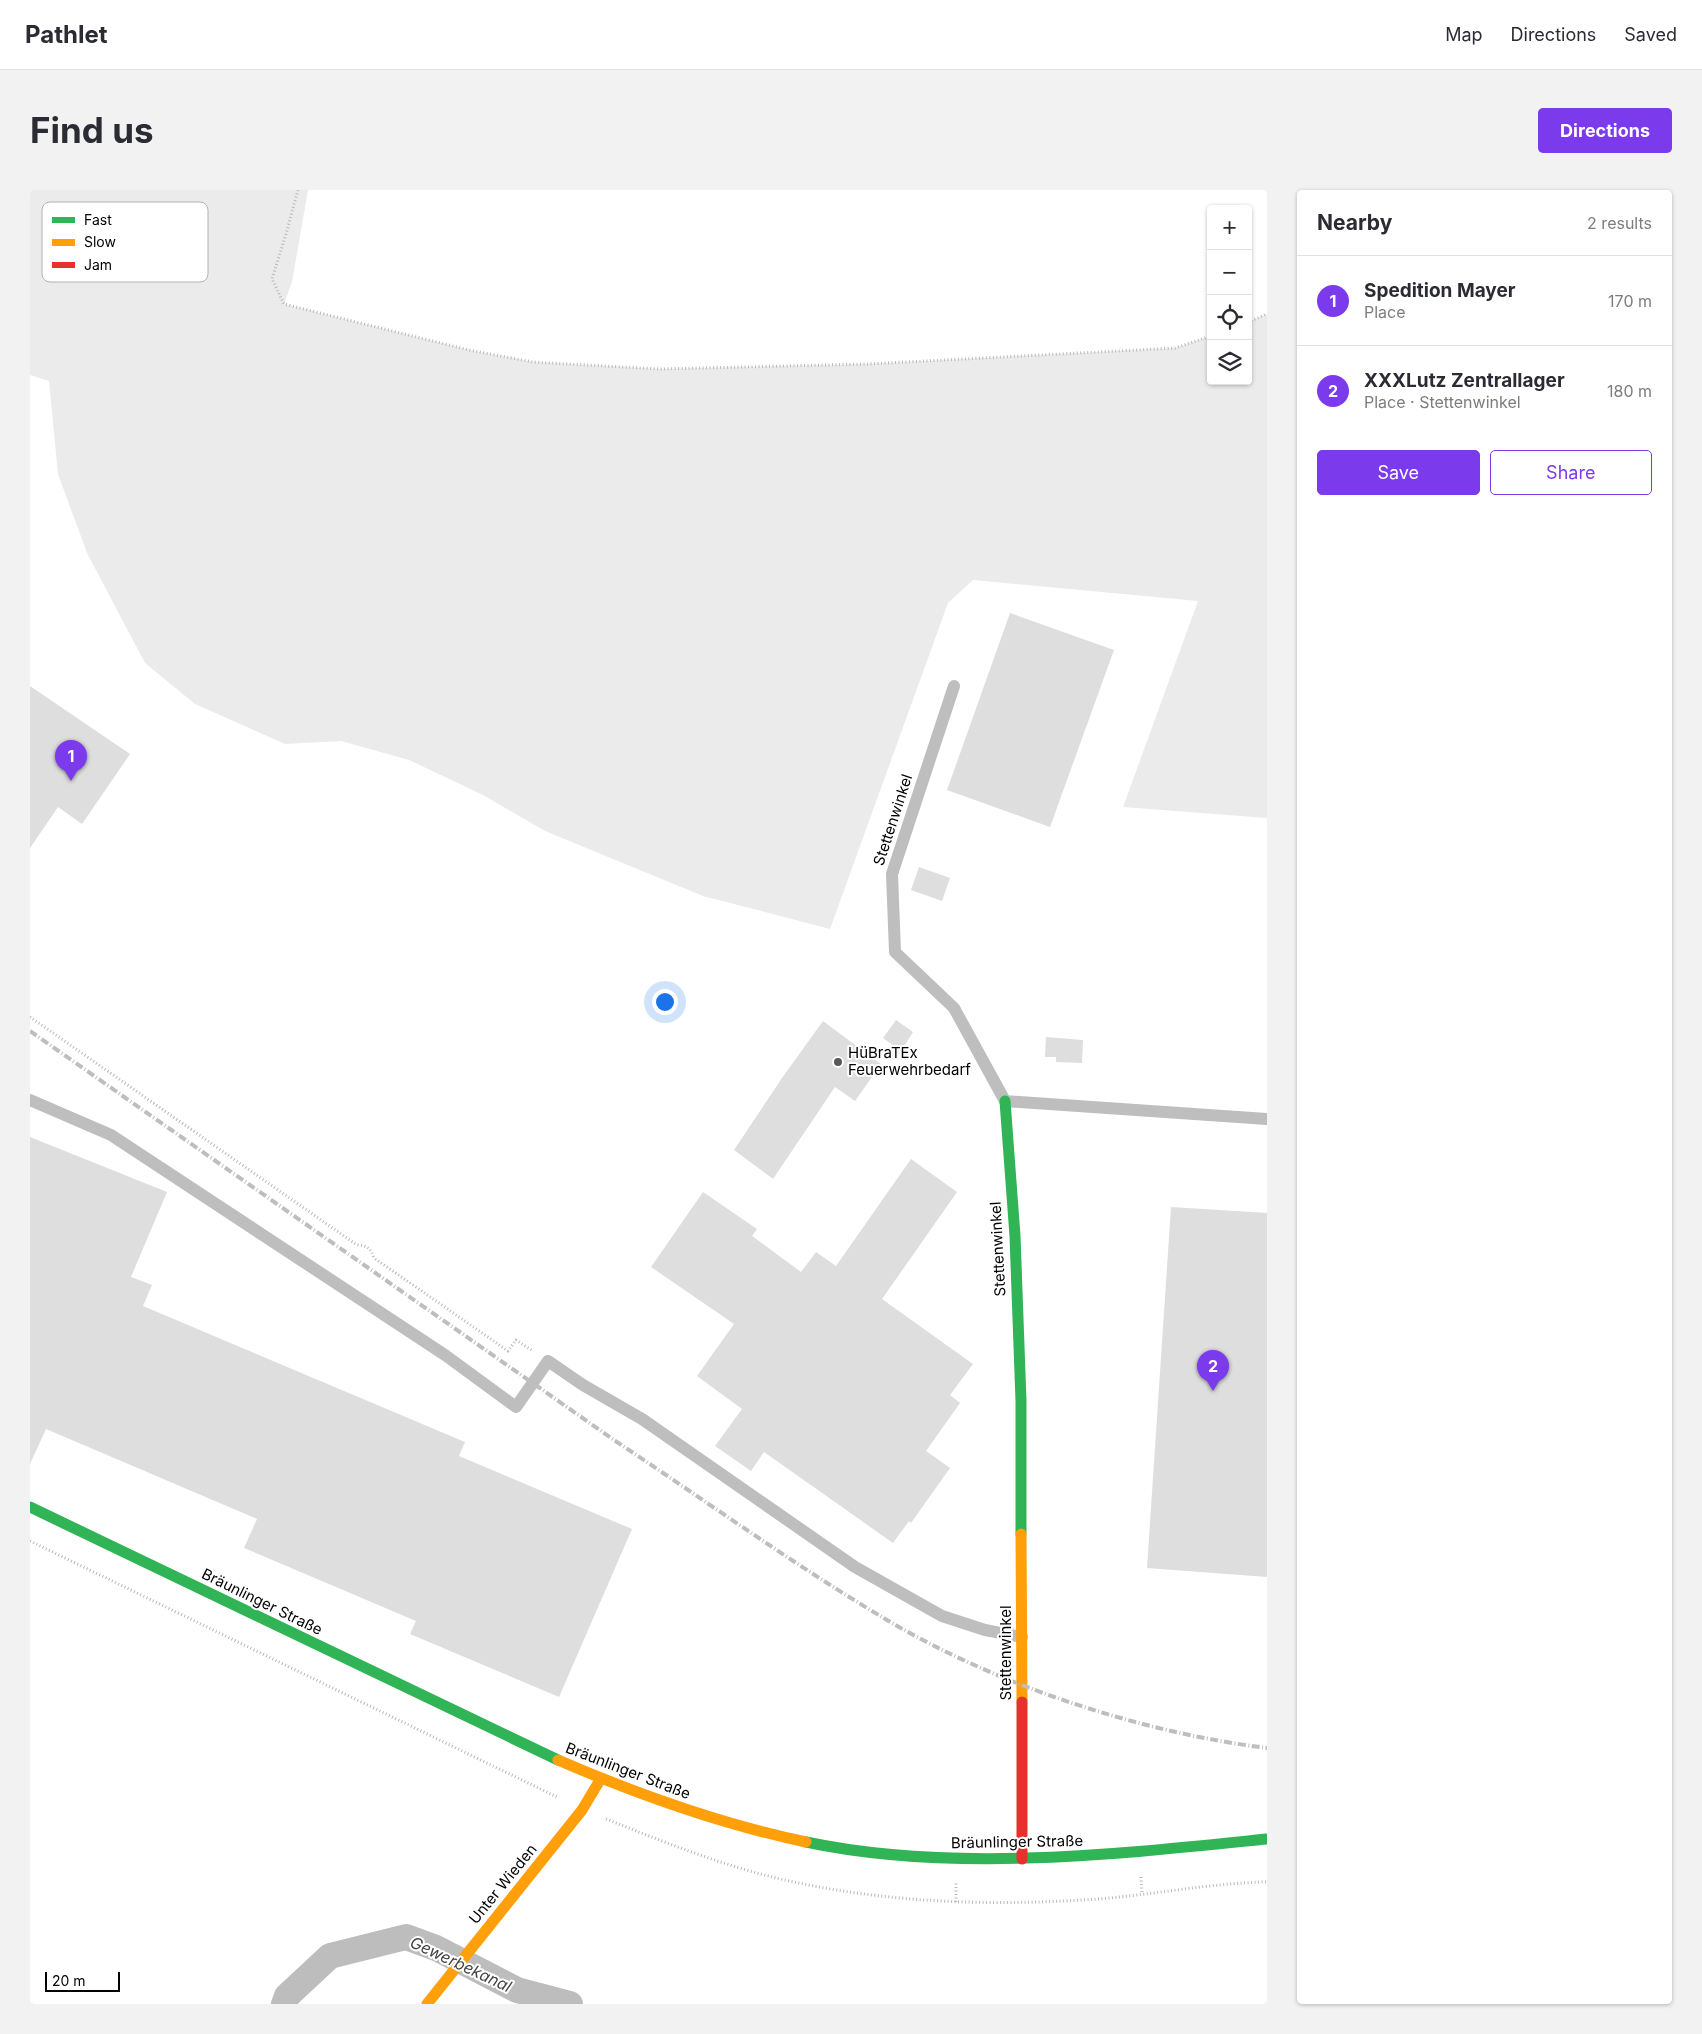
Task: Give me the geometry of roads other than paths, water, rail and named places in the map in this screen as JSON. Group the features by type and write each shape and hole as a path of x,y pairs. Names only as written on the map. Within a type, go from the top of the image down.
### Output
{"main road":[{"name":"Stettenwinkel","path":"1005,1101 1015,1236 1021,1401 1022,1859"},
{"name":"Bräunlinger Straße","path":"30,1507 504,1736 600,1780 677,1808 739,1827 813,1844 878,1853 957,1859 1080,1857 1267,1839"},
{"name":"Unter Wieden","path":"427,2004 582,1810 600,1780"}],"lane":[{"name":"Stettenwinkel","path":"954,686 892,874 895,952 954,1008 1005,1101"},
{"path":"30,1100 111,1135 445,1355 516,1407 548,1361 583,1385 642,1419 855,1567 942,1616 985,1630 1022,1637"},
{"path":"1005,1101 1267,1119"}],"waterway":[{"name":"Gewerbekanal","path":"284,2004 287,1996 330,1956 406,1937 436,1948 517,1990 570,2004"}],"railway":[{"path":"30,1031 614,1440 780,1552 882,1617 925,1641 971,1663 1019,1684 1068,1702 1168,1730 1218,1741 1267,1748"}],"place":[{"name":"Spedition Mayer","path":"71,781"},
{"name":"HüBraTEx Feuerwehrbedarf","path":"838,1062"},
{"name":"XXXLutz Zentrallager","path":"1213,1391"}]}
